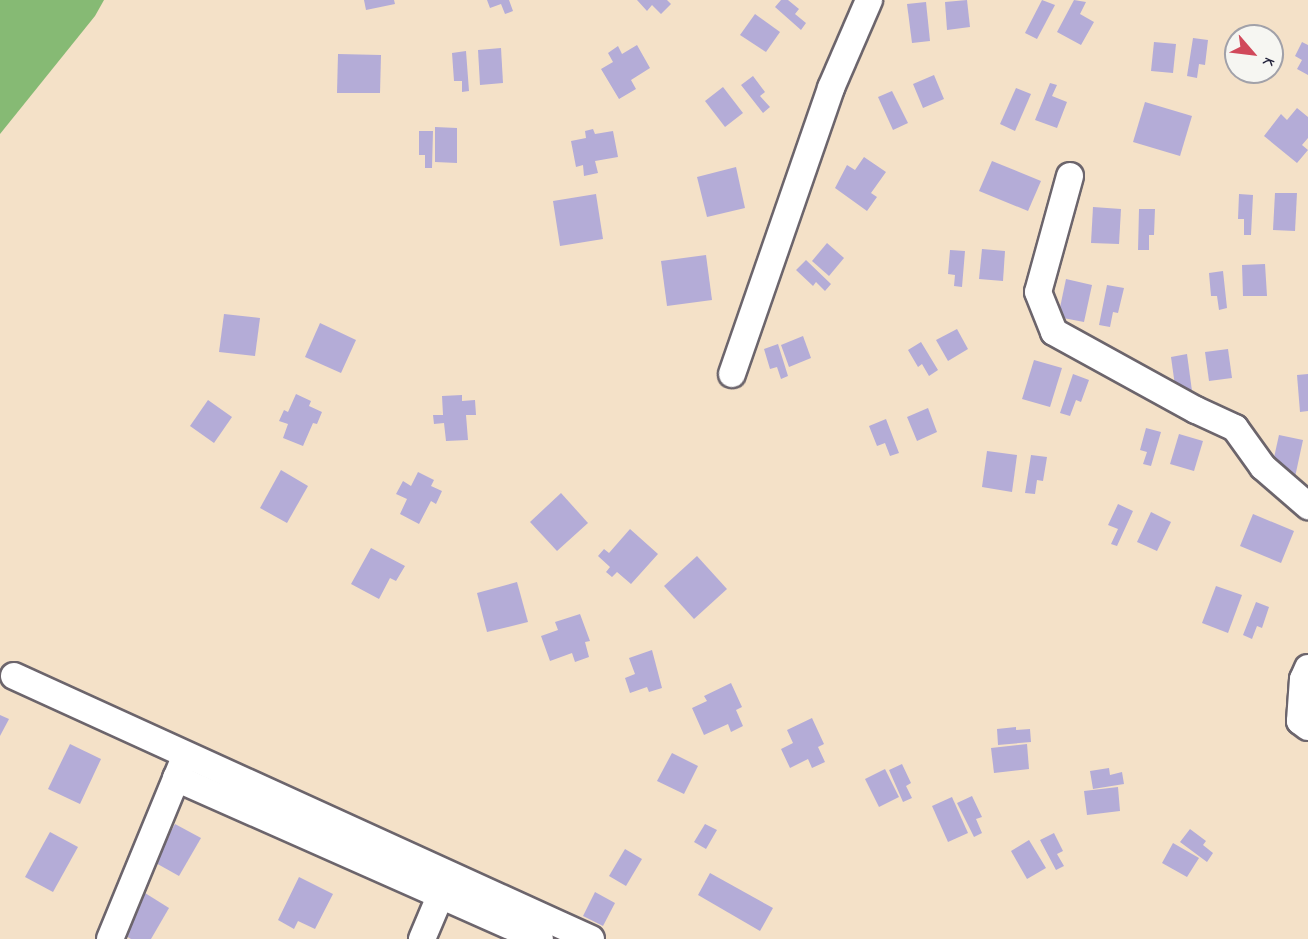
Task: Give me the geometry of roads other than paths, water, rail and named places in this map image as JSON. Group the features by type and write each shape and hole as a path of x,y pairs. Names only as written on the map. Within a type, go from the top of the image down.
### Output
{"street":[{"path":"732,374 831,88 869,0"},
{"path":"1070,176 1038,292 1054,332 1196,410 1234,428 1263,468 1308,506"},
{"path":"1308,668 1303,680 1300,721 1308,727"},
{"path":"14,676 181,767 441,894 540,939"},
{"path":"110,939 181,767"},
{"path":"181,767 591,939"},
{"path":"422,939 441,894"}]}
